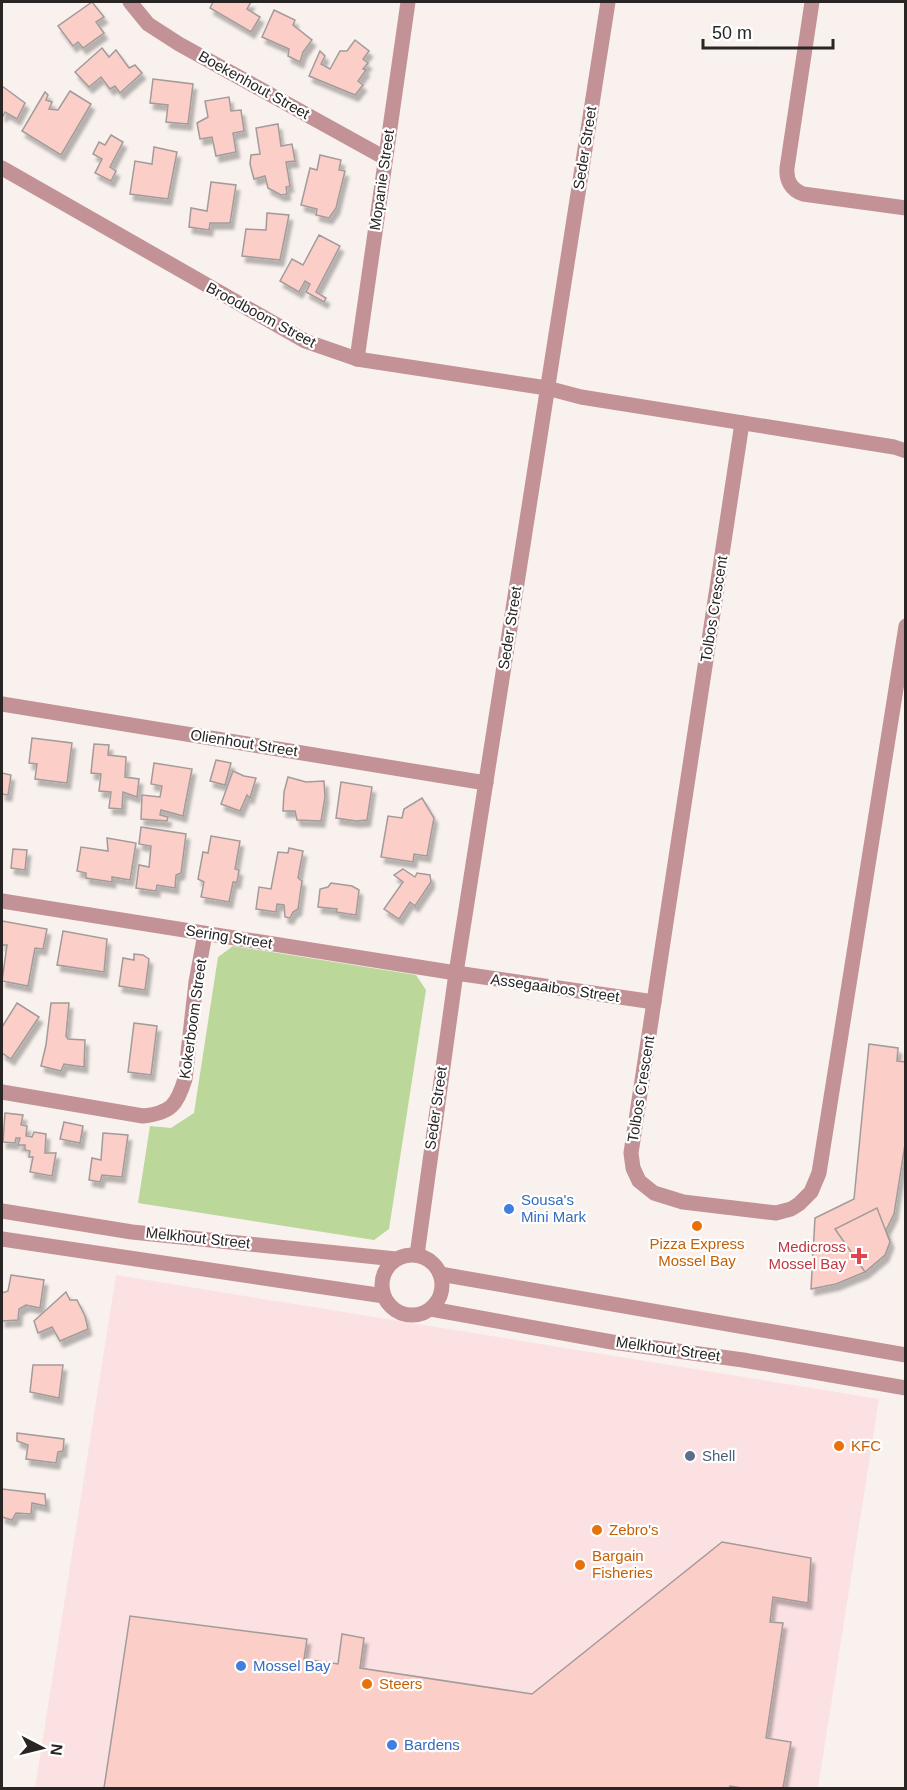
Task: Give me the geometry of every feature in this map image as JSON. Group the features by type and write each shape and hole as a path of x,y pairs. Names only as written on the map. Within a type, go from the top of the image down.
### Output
{"street":[{"name":"Boekenhout Street","path":"130,2 148,24 179,44 385,158"},
{"name":"Mopanie Street","path":"357,359 408,2"},
{"name":"Seder Street","path":"417,1255 456,973 608,2"},
{"path":"812,2 787,168 789,182 792,188 803,194 906,208"},
{"name":"Broodboom Street","path":"2,168 305,341 357,359 547,388"},
{"path":"547,388 581,397 894,447 906,451"},
{"name":"Tolbos Crescent","path":"742,423 631,1153 633,1168 639,1181 654,1193 683,1202 776,1213 791,1209 811,1192 819,1173 906,627"},
{"name":"Olienhout Street","path":"2,704 486,783"},
{"name":"Sering Street","path":"2,901 456,973"},
{"name":"Kokerboom Street","path":"2,1092 143,1116 157,1114 172,1107 181,1093 185,1079 196,982 205,934"},
{"name":"Assegaaibos Street","path":"456,973 654,1002"},
{"name":"Melkhout Street","path":"2,1210 132,1232 396,1259"},
{"name":"Melkhout Street","path":"2,1239 384,1296"},
{"path":"417,1255 435,1265 442,1284 440,1295 431,1309 417,1315 407,1315 397,1312 389,1305 384,1296 383,1275 396,1259 417,1255"},
{"path":"440,1274 906,1355"},
{"name":"Melkhout Street","path":"431,1309 612,1342 743,1360 906,1388"}],"shaded area":[{"path":"116,1275 879,1399 818,1788 35,1788"}],"green space":[{"path":"233,946 416,975 426,990 389,1229 374,1240 138,1203 150,1126 171,1128 194,1113 218,957"}],"building":[{"path":"92,2 104,17 96,22 104,33 83,48 78,42 73,46 58,26"},
{"path":"213,2 251,2 247,9 260,17 251,32 210,8"},
{"path":"274,10 295,20 293,25 312,40 303,52 300,62 288,56 289,49 262,37"},
{"path":"355,40 369,51 363,59 368,63 363,69 366,70 358,81 363,85 355,95 309,76 320,51 325,56 321,64 330,69 340,51 347,51"},
{"path":"102,48 109,57 116,50 129,68 135,65 142,73 120,93 115,86 110,89 101,77 89,87 75,72"},
{"path":"153,79 193,84 188,124 166,122 168,105 150,103"},
{"path":"2,86 25,103 17,119 5,112 2,115"},
{"path":"70,91 91,104 61,155 22,131 45,92 48,95 46,100 52,102 49,109 58,110"},
{"path":"229,97 231,111 241,110 244,131 233,133 236,152 216,156 212,137 200,139 197,123 208,117 205,101"},
{"path":"278,124 281,146 292,144 295,161 286,162 290,186 286,187 287,194 281,195 268,188 265,176 254,179 250,164 251,155 260,154 256,128"},
{"path":"111,135 123,142 110,167 116,171 111,181 95,173 102,159 93,154 99,142 105,145"},
{"path":"154,147 177,152 168,199 130,194 135,161 152,164"},
{"path":"320,155 341,160 339,170 345,171 336,208 329,218 316,215 317,209 301,205 310,168 317,170"},
{"path":"211,182 236,185 230,223 210,223 209,230 189,227 191,208 207,211"},
{"path":"267,213 289,215 280,260 242,256 246,229 266,230"},
{"path":"319,235 340,246 316,292 326,298 324,302 306,292 310,284 305,281 299,292 280,281 292,259 303,265"},
{"path":"32,738 72,743 67,783 35,779 37,764 29,763"},
{"path":"94,744 109,745 108,755 126,757 125,777 139,779 137,797 123,792 122,809 109,808 111,792 99,791 101,774 91,773"},
{"path":"216,760 231,763 225,785 210,781"},
{"path":"154,763 192,769 183,816 161,810 160,815 168,817 167,821 141,819 142,795 160,797 162,786 151,784"},
{"path":"233,771 256,778 250,798 247,795 240,811 221,804"},
{"path":"2,773 11,775 8,795 2,794"},
{"path":"288,777 306,782 324,781 325,797 321,821 297,820 295,811 283,811"},
{"path":"341,782 372,787 367,820 336,818"},
{"path":"422,798 434,818 427,856 414,854 413,862 381,857 388,816 402,818 404,809"},
{"path":"141,827 186,834 181,873 176,875 175,888 157,885 156,891 136,888 139,865 149,867 151,846 139,844"},
{"path":"211,836 240,841 235,869 239,870 237,882 233,882 229,902 201,897 204,882 198,879 203,852 208,853"},
{"path":"107,838 136,843 130,880 112,877 112,882 86,878 86,873 77,871 81,847 108,851"},
{"path":"289,848 303,851 298,878 302,881 298,909 290,918 285,917 284,905 277,904 276,912 256,909 259,887 271,889 278,852 288,853"},
{"path":"13,849 27,850 25,870 11,868"},
{"path":"403,869 415,877 417,873 430,875 431,882 415,906 410,902 399,919 384,909 403,882 394,875"},
{"path":"331,883 352,886 359,890 356,915 336,912 337,909 318,907 320,889 328,887"},
{"path":"2,921 47,929 43,949 35,948 28,986 2,981 7,945 2,945"},
{"path":"63,931 107,939 104,972 57,965"},
{"path":"134,954 143,955 149,959 145,990 119,986 123,958 134,960"},
{"path":"17,1003 39,1017 11,1059 2,1053 2,1027"},
{"path":"51,1003 69,1003 66,1036 68,1039 85,1040 84,1067 64,1064 61,1071 41,1066"},
{"path":"134,1023 157,1026 151,1075 128,1072"},
{"path":"869,1044 898,1048 897,1061 906,1062 906,1138 894,1214 886,1230 890,1242 885,1255 865,1272 836,1284 811,1289 815,1218 854,1199"},
{"path":"5,1113 23,1115 21,1125 27,1126 26,1136 32,1137 34,1132 46,1134 45,1153 56,1153 52,1176 30,1172 33,1157 29,1157 30,1151 25,1150 25,1145 18,1145 20,1138 16,1138 15,1143 3,1142"},
{"path":"64,1122 83,1126 80,1143 60,1139"},
{"path":"103,1133 128,1135 122,1177 102,1175 100,1182 89,1180 92,1158 101,1160"},
{"path":"877,1208 890,1242 885,1255 865,1272 835,1229"},
{"path":"11,1275 44,1280 40,1308 26,1305 19,1309 18,1320 2,1321 2,1293 8,1291"},
{"path":"66,1292 70,1300 77,1300 85,1316 88,1329 60,1341 52,1327 38,1333 34,1321"},
{"path":"33,1365 63,1365 59,1398 30,1392"},
{"path":"17,1433 64,1439 63,1451 58,1452 56,1463 26,1459 28,1445 17,1441"},
{"path":"2,1489 45,1494 46,1506 32,1503 31,1514 16,1513 12,1520 2,1517"},
{"name":"Mossel Bay","path":"722,1542 811,1558 808,1603 773,1597 770,1622 783,1623 766,1738 791,1742 783,1788 730,1786 729,1788 104,1788 130,1616 307,1639 304,1659 338,1664 342,1634 364,1638 360,1668 532,1694"}],"place":[{"name":"Sousa's Mini Mark","path":"509,1209"},
{"name":"Pizza Express Mossel Bay","path":"697,1226"},
{"name":"Medicross Mossel Bay","path":"859,1256"},
{"name":"KFC","path":"839,1446"},
{"name":"Shell","path":"690,1456"},
{"name":"Zebro's","path":"597,1530"},
{"name":"Bargain Fisheries","path":"580,1565"},
{"name":"Mossel Bay","path":"241,1666"},
{"name":"Steers","path":"367,1684"},
{"name":"Bardens","path":"392,1745"}]}
